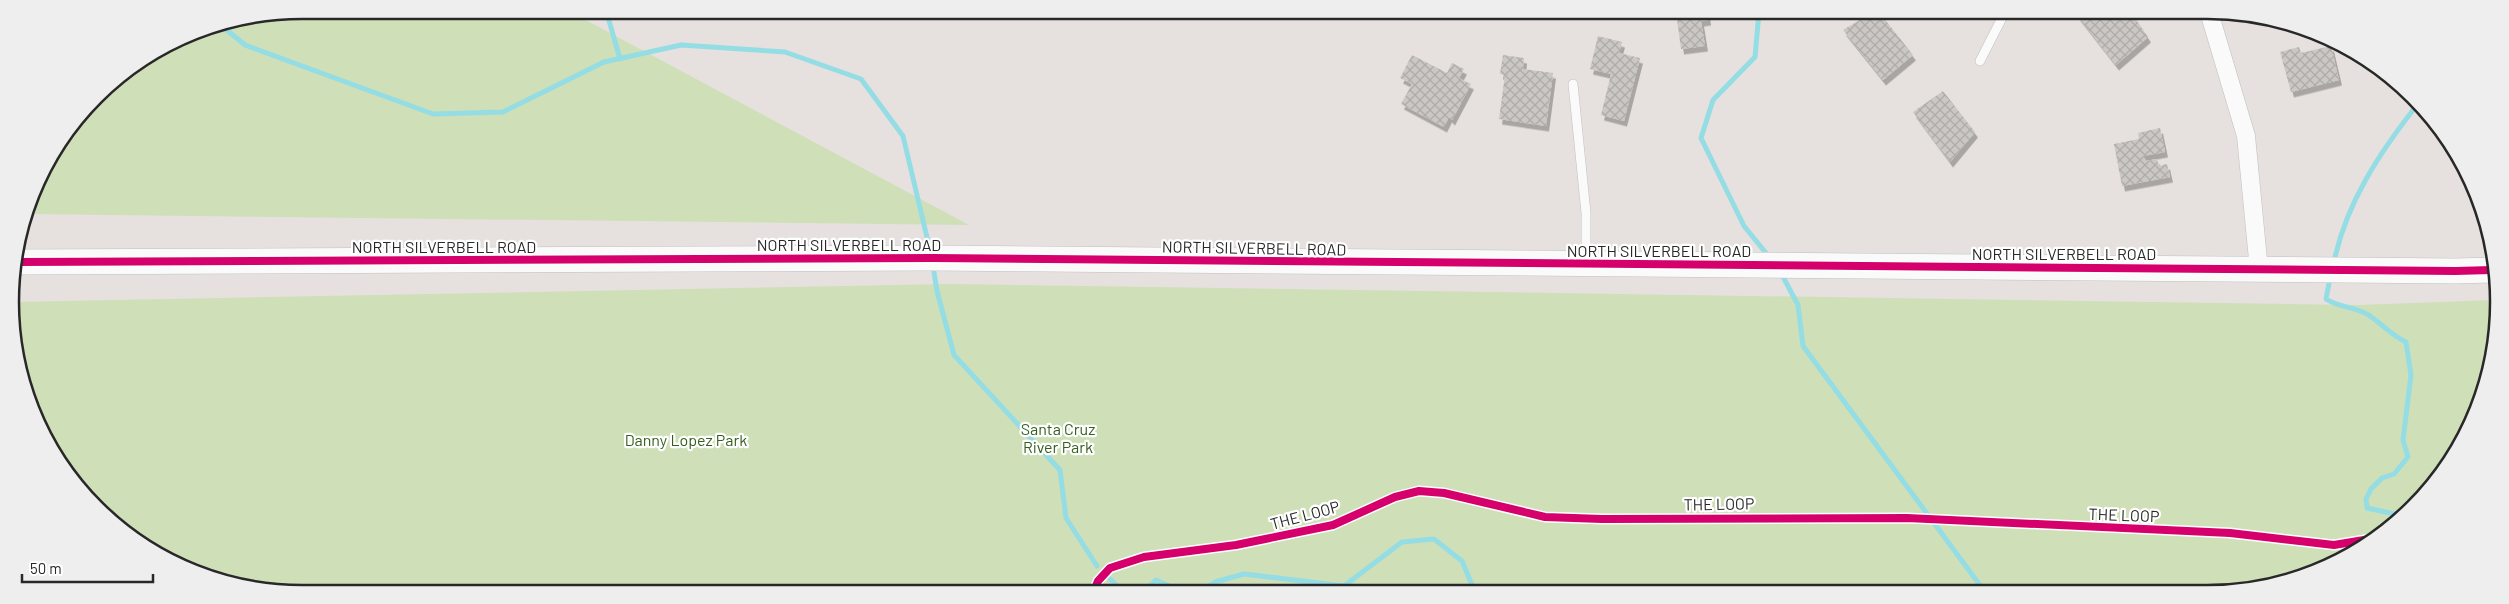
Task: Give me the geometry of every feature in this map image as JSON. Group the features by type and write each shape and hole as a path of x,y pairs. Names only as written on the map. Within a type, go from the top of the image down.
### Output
{"main road":[{"name":"NORTH SILVERBELL ROAD","path":"22,262 932,258 2259,270 2489,270"}],"street":[{"path":"2211,19 2246,136 2259,270"}],"lane":[{"path":"1980,61 2001,19"},
{"path":"1573,84 1586,213 1586,264"}],"green space":[{"path":"283,19 584,19 969,225 33,214 40,194 57,160 89,115 115,89 145,66 194,40 229,28"},
{"name":"Santa Cruz River Park","path":"950,284 2358,305 2490,300 2490,321 2481,375 2469,410 2443,459 2420,489 2394,515 2349,547 2315,564 2298,570 2280,576 2244,583 2226,585 283,585 229,576 177,556 130,527 89,489 66,459 40,410 24,357 19,321 19,302"}],"building":[{"path":"1677,19 1708,19 1701,21 1705,46 1681,49"},
{"path":"1861,19 1885,19 1913,55 1883,80 1843,30"},
{"path":"2080,19 2136,19 2148,37 2116,65"},
{"path":"1598,36 1622,42 1619,53 1640,58 1624,121 1601,115 1611,74 1590,69"},
{"path":"2299,47 2301,53 2329,47 2331,48 2339,80 2291,92 2280,52"},
{"path":"1412,55 1447,73 1452,63 1464,69 1459,78 1471,84 1452,120 1449,117 1444,127 1401,104 1412,84 1400,78"},
{"path":"1503,55 1524,58 1523,69 1553,73 1546,126 1499,119 1505,75 1500,74"},
{"path":"1943,91 1975,132 1950,162 1913,112"},
{"path":"2160,128 2165,152 2143,156 2146,161 2157,159 2159,166 2167,164 2170,177 2122,186 2114,144 2139,139 2138,133"}],"waterway":[{"path":"609,19 620,59"},
{"path":"1758,19 1755,57 1713,100 1701,138 1744,226 1770,258"},
{"path":"226,29 245,45 433,114 503,112 604,62 681,45 785,52 861,79 903,136 930,250"},
{"path":"2334,262 2339,240 2347,219 2366,179 2390,141 2414,109"},
{"path":"933,266 937,291 954,355 1060,470 1066,518 1097,566"},
{"path":"1781,273 1798,305 1803,346 1980,585"},
{"path":"2330,278 2326,299 2365,313 2406,342 2411,375 2403,440 2408,457 2394,474 2382,478 2371,489 2366,499 2367,508 2395,514"},
{"path":"1345,585 1402,542 1434,539 1462,561 1472,585"},
{"path":"1211,585 1244,574 1336,585"},
{"path":"1110,579 1116,585"},
{"path":"1151,585 1156,580 1167,585"}],"cycle path":[{"path":"22,262 932,258 2489,270"},
{"name":"THE LOOP","path":"1096,585 1110,568 1144,557 1236,545 1333,525 1395,497 1419,491 1444,493 1545,517 1602,519 1907,518 2230,533 2334,545 2359,541"}],"park label":[{"name":"Danny Lopez Park","path":"686,440"}]}
